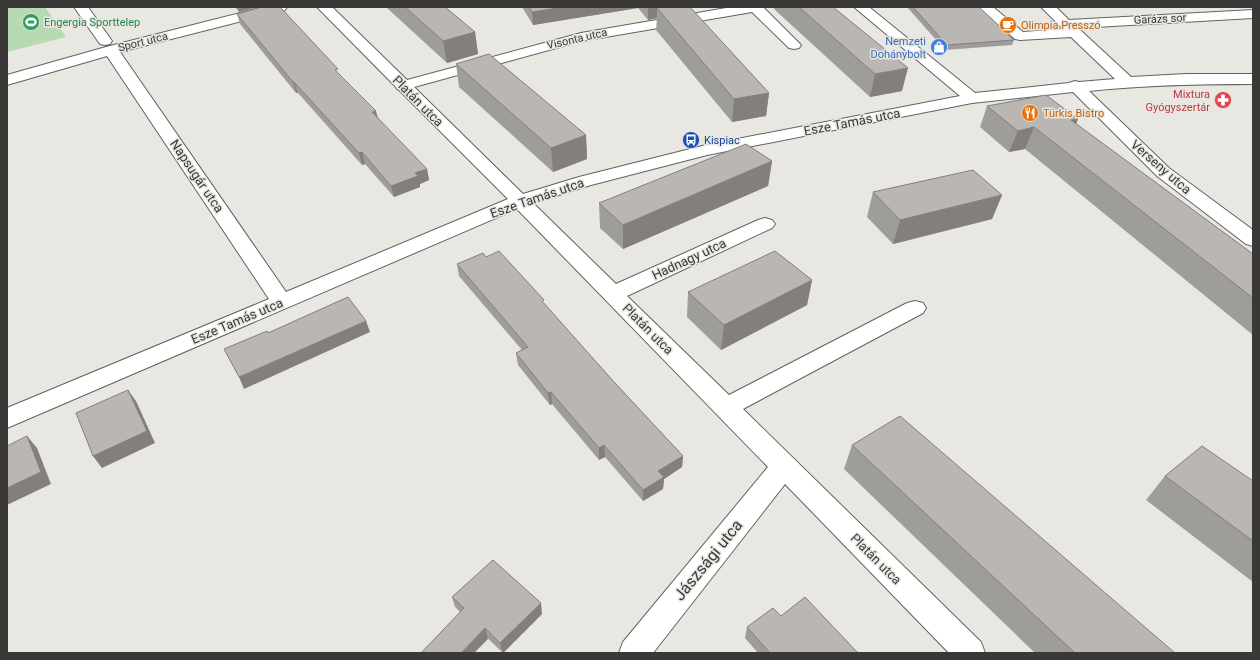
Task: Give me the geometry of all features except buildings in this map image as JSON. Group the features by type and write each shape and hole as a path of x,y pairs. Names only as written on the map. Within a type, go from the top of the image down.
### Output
{"street":[{"name":"Napsugár utca","path":"81,7 282,302"},
{"name":"Sport utca","path":"7,80 108,46 280,7"},
{"name":"Platán utca","path":"324,7 402,86 520,201 783,467 970,653"},
{"name":"Visonta utca","path":"402,86 581,37 755,7"},
{"path":"755,7 794,45"},
{"path":"861,7 972,98"},
{"name":"Garázs sor","path":"985,7 1020,36 1072,28 1253,14"},
{"path":"1048,7 1072,28 1127,82"},
{"name":"Esze Tamás utca","path":"7,418 520,201 585,182 706,150 972,98 1074,86 1127,82 1186,79 1253,79"},
{"name":"Verseny utca","path":"1074,86 1163,172 1253,240"},
{"name":"Hadnagy utca","path":"613,294 764,224"},
{"path":"725,408 915,308"},
{"name":"Jászsági utca","path":"634,653 783,467"}],"green space":[{"name":"Engergia Sporttelep","path":"7,7 45,7 66,37 7,52"}],"place":[{"name":"Engergia Sporttelep","path":"31,22"},
{"name":"Olimpia Presszó","path":"1008,25"},
{"name":"Nemzeti Dohánybolt","path":"939,47"},
{"name":"Mixtura Gyógyszertár","path":"1223,100"},
{"name":"Türkis Bistro","path":"1030,113"},
{"name":"Kispiac","path":"691,140"}]}
